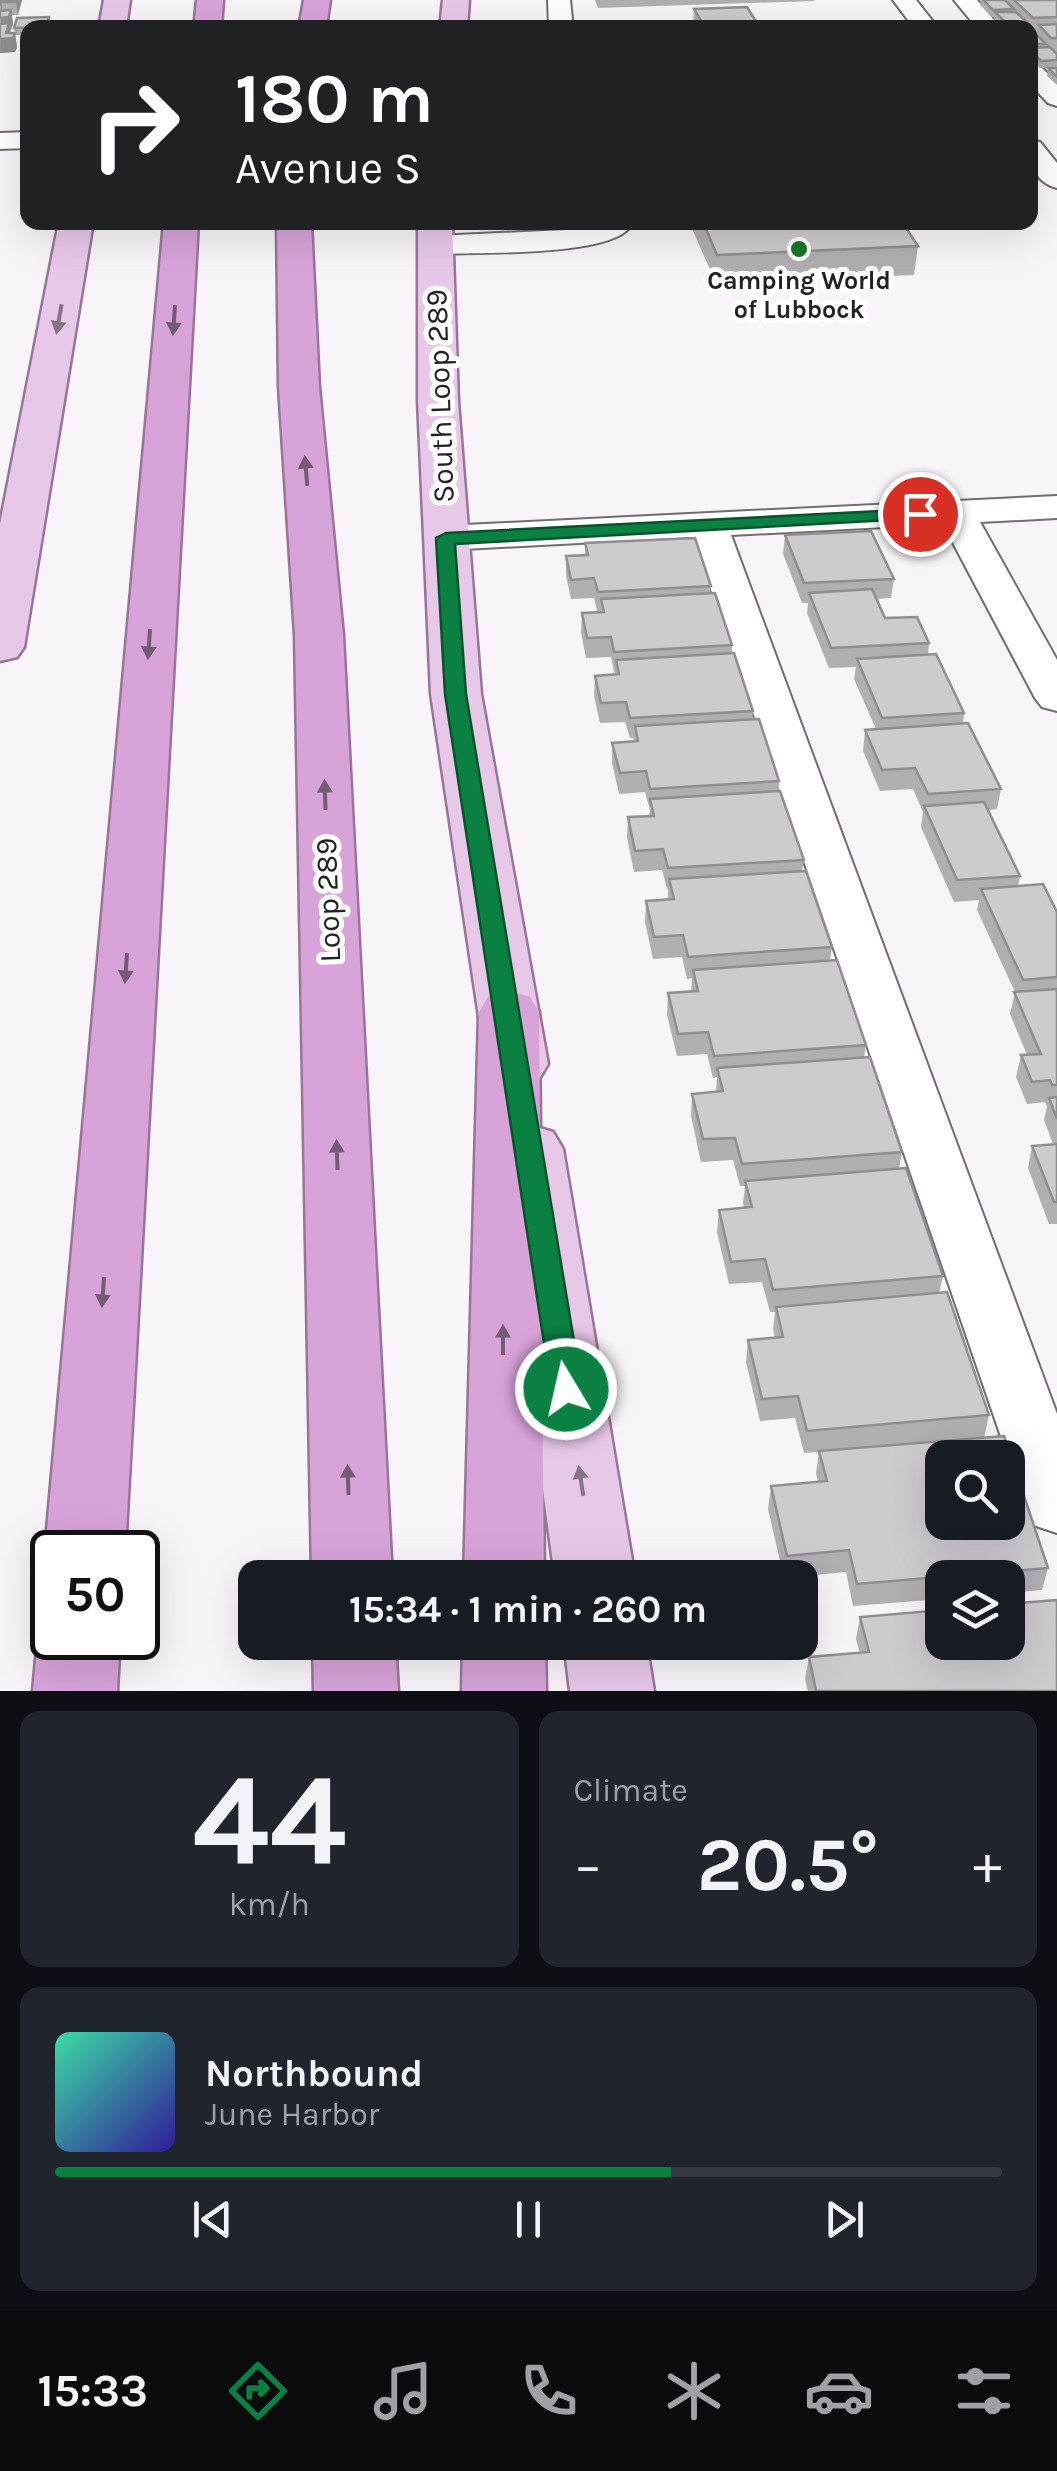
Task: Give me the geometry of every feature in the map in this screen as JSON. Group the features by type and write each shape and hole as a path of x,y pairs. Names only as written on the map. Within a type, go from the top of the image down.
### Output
{"highway":[{"path":"87,1530 180,230"},
{"name":"Loop 289","path":"294,230 299,387 319,635 351,1560"},
{"path":"504,1560 509,1012"},
{"path":"74,1691 76,1660"},
{"path":"355,1660 356,1691"},
{"path":"504,1660 504,1691"}],"main road":[{"path":"0,647 75,230"},
{"name":"South Loop 289","path":"435,234 456,694 592,1560"},
{"path":"608,1660 612,1691"}],"street":[{"path":"904,0 920,20"},
{"path":"965,0 983,20"},
{"path":"1038,78 1057,98"},
{"path":"1038,157 1057,180"},
{"path":"435,234 593,238 609,230"},
{"path":"446,538 1057,507"},
{"path":"955,512 1057,698"},
{"path":"708,525 1057,1504"}],"building":[{"path":"983,0 1005,0 1014,9 993,10"},
{"path":"1014,0 1057,0 1057,17 1033,18"},
{"path":"747,7 755,20 700,20 694,9"},
{"path":"11,10 9,17 0,18 0,11"},
{"path":"995,12 1016,12 1025,20 1003,20"},
{"path":"49,17 20,20 20,28 14,28 17,18"},
{"path":"9,23 6,33 15,33 13,38 0,39 0,24"},
{"path":"1057,24 1057,38 1051,38 1039,25"},
{"path":"1050,47 1057,60 1041,61 1038,48"},
{"path":"706,230 907,230 918,246 717,255"},
{"path":"871,531 894,579 804,583 785,535"},
{"path":"695,538 711,586 598,592 594,578 571,580 566,556 588,555 585,543"},
{"path":"872,589 885,618 917,617 929,643 831,648 809,593"},
{"path":"715,593 732,645 614,652 611,637 587,638 582,613 604,612 601,599"},
{"path":"734,653 753,711 630,718 626,702 601,703 595,676 619,674 616,660"},
{"path":"936,654 964,713 882,718 857,659"},
{"path":"759,719 779,781 650,789 646,771 620,773 612,743 638,741 635,726"},
{"path":"968,723 1001,789 928,794 915,768 882,770 865,730"},
{"path":"780,791 804,860 668,868 663,849 635,851 628,817 654,816 650,799"},
{"path":"984,802 1020,876 957,880 924,806"},
{"path":"806,871 832,947 688,957 683,935 654,937 646,901 674,899 669,879"},
{"path":"1043,884 1057,912 1057,977 1023,980 981,889"},
{"path":"837,960 866,1045 714,1056 708,1032 678,1034 668,993 698,991 693,970"},
{"path":"1057,989 1057,1085 1050,1080 1032,1082 1021,1055 1041,1054 1014,992"},
{"path":"870,1057 902,1152 742,1164 735,1138 703,1139 692,1094 723,1091 717,1068"},
{"path":"1057,1097 1057,1119 1049,1098"},
{"path":"1057,1144 1057,1202 1054,1202 1032,1146"},
{"path":"906,1168 943,1276 773,1290 765,1259 731,1262 719,1210 752,1207 745,1181"},
{"path":"947,1292 989,1415 807,1431 798,1396 762,1399 748,1340 783,1337 776,1307"},
{"path":"1004,1436 1005,1440 955,1440"},
{"path":"925,1442 925,1540 1025,1540 1025,1499 1048,1568 1025,1570 1025,1560 925,1560 925,1578 857,1584 849,1550 787,1556 771,1486 827,1481 819,1451"},
{"path":"1057,1600 1057,1691 816,1691 810,1660 869,1652 860,1617 925,1611 925,1660 1025,1660 1025,1603"}],"place":[{"name":"Camping World of Lubbock","path":"799,249"}],"route":[{"path":"566,1389 456,694 446,538 920,514"}]}
